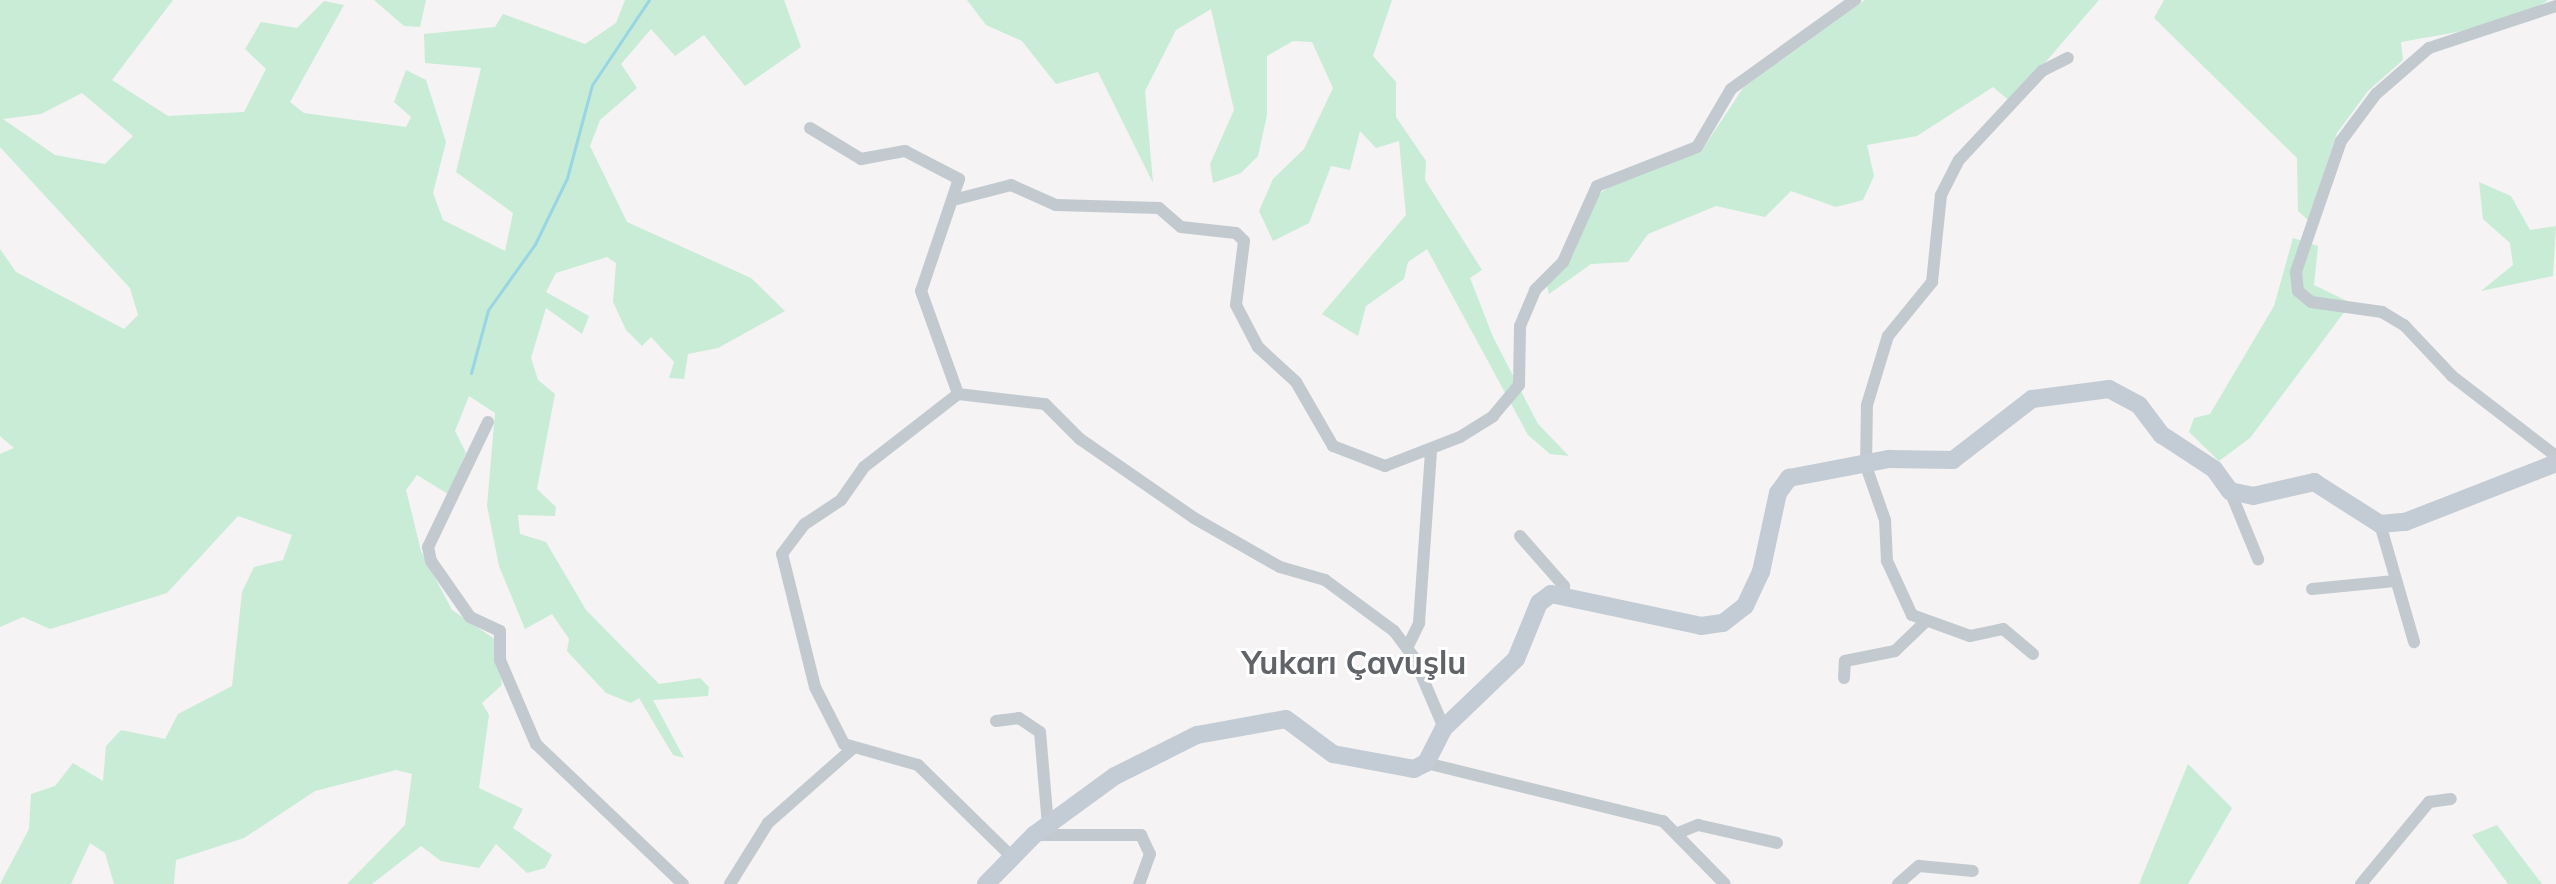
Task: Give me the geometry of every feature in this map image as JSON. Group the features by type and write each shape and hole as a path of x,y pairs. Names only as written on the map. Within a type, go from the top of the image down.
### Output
{"street":[{"path":"957,199 1011,185 1056,205 1159,208 1181,227 1236,233 1244,241 1244,271 1236,305 1258,347 1296,382 1333,446 1385,466 1431,450 1493,416 1519,385 1520,326 1535,290 1563,262 1597,186 1697,147 1731,89 1855,0"},
{"path":"2556,6 2429,48 2376,94 2341,141 2296,272 2298,291 2311,302 2382,312 2404,325 2452,376 2556,456"},
{"path":"2033,654 2003,629 1970,636 1925,622 1895,584 1885,520 1866,466 1867,405 1879,357 1932,282 1941,195 1959,160 2042,71 2068,58"},
{"path":"810,128 861,159 905,151 928,158 959,179 957,199 921,291 958,394"},
{"path":"986,884 1041,830 1115,776 1197,735 1286,719 1333,754 1414,769 1426,763 1444,728 1516,659 1539,603 1551,594 1701,626 1723,623 1745,606 1761,572 1778,493 1789,478 1866,466 1889,459 1953,460 2032,399 2109,389 2139,405 2162,435 2214,469 2230,491 2258,559"},
{"path":"1012,857 918,765 852,749 815,687 782,554 796,532 841,500 864,467 958,394 1045,404 1162,497 1280,567 1325,580 1407,648 1444,728"},
{"path":"488,422 428,547 431,561 470,617 500,631 500,660 536,744 590,787 683,884"},
{"path":"1407,648 1419,623 1431,450"},
{"path":"2230,491 2253,496 2314,482 2380,524 2405,522 2556,463"},
{"path":"2380,524 2414,642"},
{"path":"1520,536 1564,586 1564,597"},
{"path":"2312,589 2395,581"},
{"path":"1844,678 1845,661 1895,651 1925,622"},
{"path":"996,721 1019,718 1040,732 1041,830"},
{"path":"730,884 768,823 852,749"},
{"path":"1426,763 1649,817 1678,833 1725,884"},
{"path":"2361,884 2429,802 2451,799"},
{"path":"1678,833 1698,825 1777,843"},
{"path":"1041,830 1141,835 1150,854 1139,884"},
{"path":"1898,884 1919,866 1973,871"}],"green space":[{"path":"0,0 173,0 112,80 168,116 244,112 266,69 245,49 261,22 297,28 324,1 344,5 290,102 304,113 406,127 411,117 394,102 406,70 426,80 446,142 433,193 443,220 505,251 513,213 456,172 481,68 425,63 424,34 495,27 503,14 585,44 616,23 625,0 784,0 801,47 745,86 704,35 675,56 651,29 621,64 637,88 600,120 590,146 627,222 751,278 785,311 718,348 688,354 684,379 669,378 674,362 651,337 642,346 626,330 613,302 616,263 607,257 556,273 546,292 589,316 582,334 546,308 531,358 538,380 555,394 537,489 556,507 555,516 518,515 520,534 546,542 586,610 659,684 700,678 709,687 708,696 653,700 684,758 673,755 639,698 631,703 606,693 567,651 569,639 552,614 525,629 499,566 487,506 495,413 469,396 455,431 466,453 448,494 417,475 406,490 421,551 452,610 496,640 502,685 482,703 489,715 479,788 523,809 513,828 552,855 545,868 527,873 496,844 479,868 441,861 421,846 372,884 347,884 405,825 412,774 396,770 315,791 244,838 176,860 174,884 114,884 105,853 90,843 71,884 0,884 29,829 31,794 55,786 73,763 103,781 106,746 121,730 165,739 178,714 232,686 242,592 254,567 283,560 292,535 238,516 167,593 50,629 23,617 0,627 0,454 14,448 0,436 0,249 16,272 124,329 138,315 130,288 0,147","holes":["82,93 133,136 105,164 55,155 3,119 41,114"]},
{"path":"374,0 426,0 420,27 404,26"},
{"path":"967,0 1392,0 1373,56 1396,82 1396,117 1426,161 1425,180 1482,270 1470,278 1493,337 1538,424 1569,456 1550,454 1528,435 1427,249 1408,262 1404,279 1366,306 1358,336 1322,314 1406,215 1399,141 1376,148 1360,131 1350,170 1331,166 1309,223 1273,241 1259,211 1273,179 1304,149 1333,88 1312,42 1293,41 1267,56 1267,115 1258,156 1241,173 1213,183 1210,164 1234,110 1211,9 1176,30 1145,91 1153,183 1098,72 1056,84 1022,41 986,25"},
{"path":"1865,0 2099,0 2011,102 1993,87 1917,136 1867,145 1874,176 1863,200 1836,207 1791,191 1765,217 1716,206 1648,234 1628,262 1591,264 1549,294 1547,286 1598,195 1619,179 1702,150 1743,88"},
{"path":"2164,0 2547,1 2508,23 2401,42 2403,60 2368,91 2337,133 2308,220 2298,211 2297,158 2154,18"},
{"path":"2479,182 2511,196 2530,230 2556,226 2553,276 2481,291 2513,265 2510,243 2483,219"},
{"path":"2293,238 2318,246 2314,285 2351,303 2250,438 2219,461 2189,432 2194,418 2210,414 2274,306"},
{"path":"2188,764 2232,808 2188,884 2139,884"},
{"path":"2497,825 2542,884 2508,884 2472,835"}],"waterway":[{"path":"471,373 488,310 535,244 567,178 592,85 649,0"}],"district":[{"name":"Yukarı Çavuşlu","path":"1354,662"}]}
